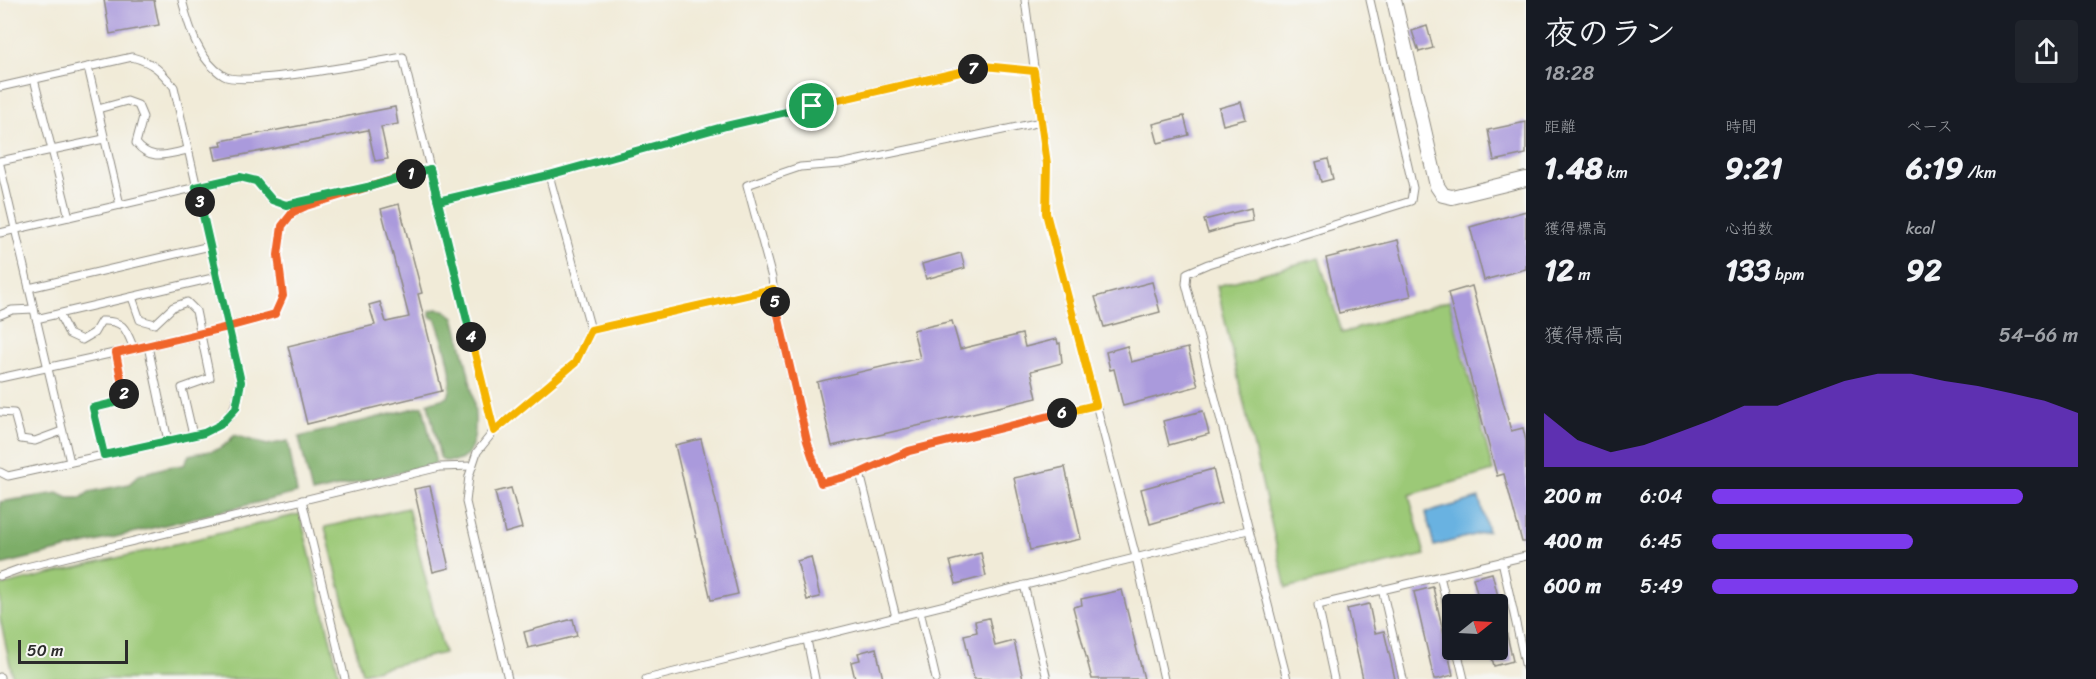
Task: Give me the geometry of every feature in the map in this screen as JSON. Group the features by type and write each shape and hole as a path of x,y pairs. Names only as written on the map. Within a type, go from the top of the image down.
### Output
{"street":[{"path":"1394,0 1437,186 1443,195 1452,197 1526,179"}],"lane":[{"path":"182,0 198,47 224,76 235,79 268,78 403,57 494,431"},
{"path":"1025,0 1047,164 1046,213 1136,557 1164,679"},
{"path":"1287,679 1186,284 1187,273 1208,264 1411,201 1413,189 1370,0"},
{"path":"0,87 132,57 148,61 174,87 241,382 236,408 220,425 204,433 8,476 0,472"},
{"path":"438,201 549,175 726,126 984,66 1034,71"},
{"path":"88,67 120,205"},
{"path":"34,79 69,217"},
{"path":"98,109 126,101 138,105 143,117 136,143 142,152 154,156 188,150"},
{"path":"1041,122 840,164 800,167 747,185 807,441 821,483 860,473 909,451 1096,405"},
{"path":"70,462 0,163 104,139"},
{"path":"0,378 201,334 275,314 283,296 278,255 282,226 293,212 306,206 430,169"},
{"path":"508,679 466,502 472,466 477,452 494,431 575,363 591,330 549,175"},
{"path":"0,233 240,177 256,181 272,200 286,205 372,186"},
{"path":"29,288 210,246"},
{"path":"36,319 217,276"},
{"path":"591,330 773,289"},
{"path":"132,297 140,320 155,324 173,306 187,302 196,311 210,378 182,388 193,435"},
{"path":"0,315 12,310 34,309"},
{"path":"59,314 69,334 82,340 94,333 101,321 114,321 126,328 134,349"},
{"path":"148,346 168,441"},
{"path":"104,455 93,408 118,402 124,395 116,353"},
{"path":"0,412 14,413 21,439 35,441 63,431"},
{"path":"0,576 34,565 440,466 472,466"},
{"path":"860,473 896,617"},
{"path":"302,500 345,679"},
{"path":"646,679 1248,530"},
{"path":"1334,679 1318,605 1526,556"},
{"path":"1502,561 1526,668"},
{"path":"1440,576 1444,594"},
{"path":"1024,585 1047,679"},
{"path":"1382,589 1403,679"},
{"path":"920,611 936,679"},
{"path":"807,640 815,679"},
{"path":"1459,660 1464,679"}],"green space":[{"path":"1319,258 1342,333 1449,301 1493,471 1409,495 1425,555 1286,588 1217,286"},
{"path":"444,310 454,317 468,369 475,413 475,432 471,448 462,459 455,461 444,461 440,457 428,403 448,397 451,379 445,348 436,320 430,316 430,311"},
{"path":"423,406 436,464 312,493 299,437"},
{"path":"234,435 267,445 288,441 297,493 0,565 0,502 58,493 68,498 81,498 89,492 129,484 139,475 184,465 189,455 219,449"},
{"path":"408,508 444,653 362,673 325,527"},
{"path":"300,514 340,679 13,679 0,618 0,586"}],"water":[{"path":"1479,498 1488,531 1434,546 1426,513"}],"building":[{"path":"104,0 154,0 159,25 110,34"},
{"path":"1427,26 1433,48 1419,52 1412,31"},
{"path":"1241,102 1246,119 1223,125 1219,108"},
{"path":"395,107 398,124 381,127 388,159 375,161 368,130 216,160 213,147 222,146 221,141"},
{"path":"1184,116 1189,135 1158,143 1153,124"},
{"path":"1526,122 1526,154 1494,161 1488,130"},
{"path":"1328,159 1333,179 1321,182 1316,162"},
{"path":"399,204 422,293 418,294 442,391 307,424 288,346 375,325 369,305 380,302 386,322 409,317 381,209"},
{"path":"1251,208 1253,221 1208,233 1204,220"},
{"path":"1526,211 1526,269 1484,280 1470,227"},
{"path":"1398,240 1411,296 1339,313 1326,258"},
{"path":"961,253 965,268 926,279 922,264"},
{"path":"1152,282 1160,312 1104,327 1095,297"},
{"path":"1472,286 1511,431 1523,428 1526,441 1526,542 1522,542 1504,474 1497,476 1448,293"},
{"path":"952,321 960,349 1022,334 1025,347 1057,339 1058,344 1060,343 1062,363 1031,371 1037,398 832,446 817,382 920,358 913,330"},
{"path":"1127,346 1131,362 1188,348 1198,386 1123,406 1114,369 1110,370 1106,352"},
{"path":"1203,411 1209,434 1169,445 1163,421"},
{"path":"701,439 738,594 711,600 675,445"},
{"path":"1065,467 1081,539 1030,550 1014,478"},
{"path":"1213,469 1222,503 1150,524 1141,489"},
{"path":"430,486 449,568 433,572 414,489"},
{"path":"511,488 522,528 505,533 495,492"},
{"path":"981,553 986,576 956,584 950,561"},
{"path":"811,557 820,597 807,600 797,561"},
{"path":"1492,573 1497,594 1477,594 1473,578"},
{"path":"1433,587 1442,627 1442,660 1450,660 1453,675 1434,679 1414,592"},
{"path":"1122,590 1144,679 1092,679 1073,607 1082,605 1081,599"},
{"path":"1369,604 1375,633 1384,631 1395,679 1363,679 1347,609"},
{"path":"989,618 995,646 1014,641 1023,679 974,679 964,635 977,632 975,621"},
{"path":"573,619 577,636 528,648 524,632"},
{"path":"1508,640 1513,661 1494,666 1492,660 1508,660"},
{"path":"876,648 883,679 855,679 851,662 860,660 858,653"}],"route":[{"path":"812,106 726,126 549,175 438,201 430,169 306,206 293,212 282,226 278,255 283,296 275,314 228,327 116,353 124,395 118,402 93,408 104,455 204,433 220,425 236,408 241,382 228,327 217,276 196,187 240,177 256,181 272,200 286,205 372,186 430,169 494,431 575,363 591,330 773,289 776,311 807,441 821,483 860,473 909,451 1096,405 1046,213 1047,164 1034,71 984,66 812,106"}]}
